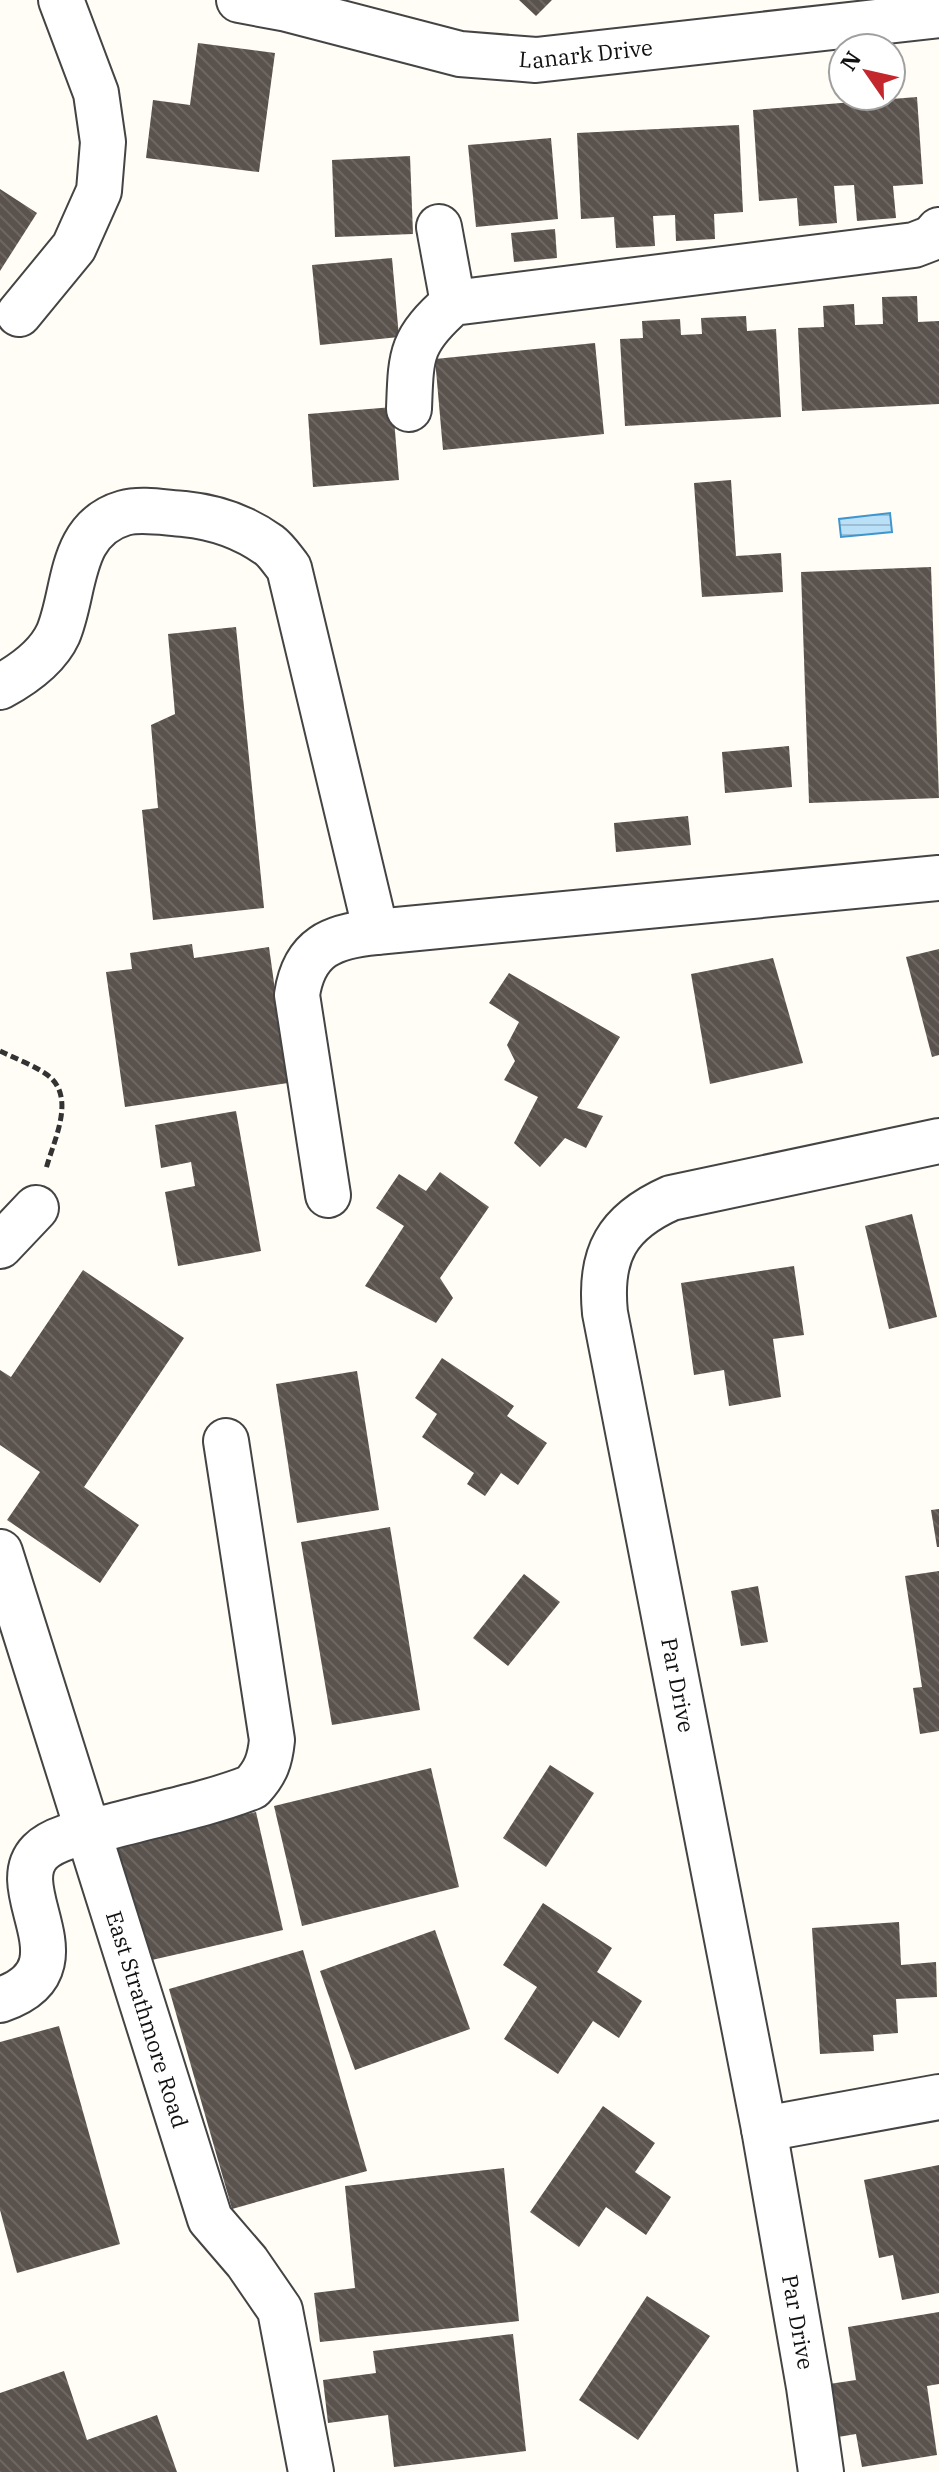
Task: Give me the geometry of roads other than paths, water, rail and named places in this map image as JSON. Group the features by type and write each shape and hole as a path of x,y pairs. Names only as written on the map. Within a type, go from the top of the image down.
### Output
{"street":[{"path":"19,314 74,247 99,191 103,142 96,93 61,0"},
{"name":"Lanark Drive","path":"239,0 287,9 460,54 536,60 939,15"},
{"path":"439,227 453,303"},
{"path":"409,409 411,359 420,339 453,303 914,245 932,238 939,230"},
{"path":"0,687 44,656 57,636 76,562 88,538 104,522 125,512 151,511 210,517 241,529 271,546 289,568 376,932"},
{"path":"328,1195 297,995 300,975 311,958 327,943 345,935 939,878"},
{"name":"Par Drive","path":"821,2472 764,2129 605,1313 602,1284 609,1255 623,1230 645,1210 671,1198 939,1141"},
{"path":"0,1246 36,1208"},
{"path":"0,2000 33,1980 44,1960 42,1933 32,1888 31,1869 38,1854 52,1844 88,1832 252,1787 264,1775 271,1759 272,1740 226,1441"},
{"name":"East Strathmore Road","path":"0,1552 210,2219 247,2262 280,2310 311,2472"},
{"path":"764,2129 939,2097"}],"water":[{"path":"890,513 892,532 841,537 839,519"}]}
